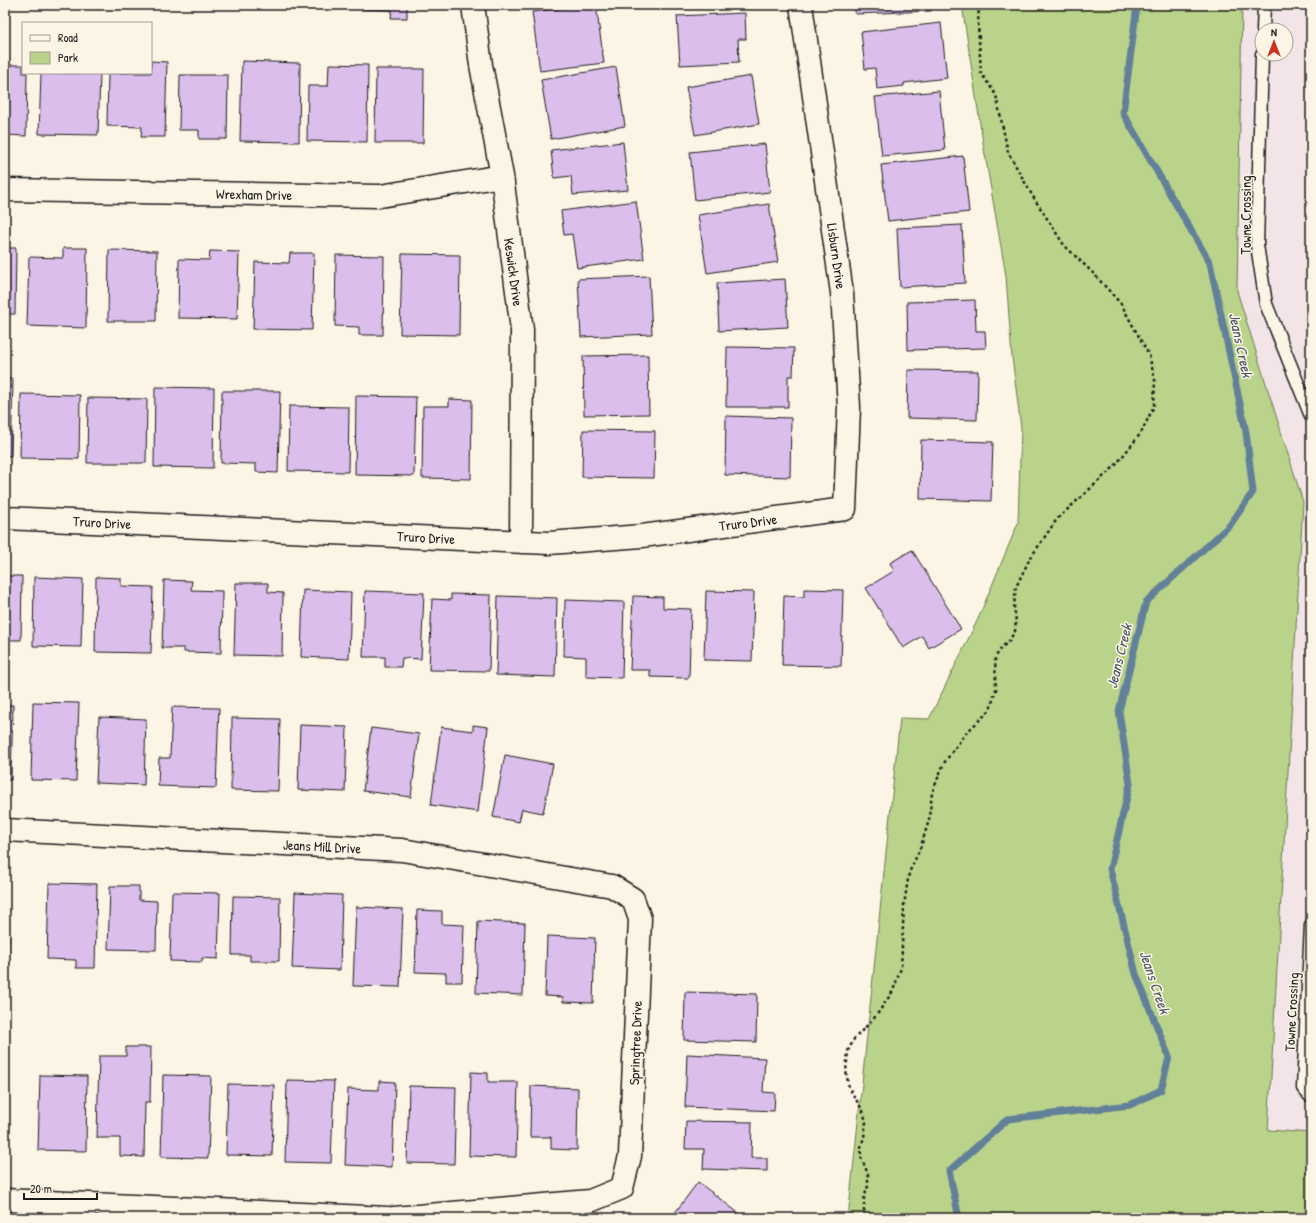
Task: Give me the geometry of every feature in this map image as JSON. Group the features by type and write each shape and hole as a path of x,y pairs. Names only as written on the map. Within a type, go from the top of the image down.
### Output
{"street":[{"name":"Keswick Drive","path":"473,5 481,65 502,176 522,330 521,542"},
{"name":"Lisburn Drive","path":"801,5 842,294 849,406 845,509"},
{"name":"Wrexham Drive","path":"5,190 380,196 502,176"},
{"name":"Truro Drive","path":"5,518 548,543 642,536 845,509"},
{"name":"Jeans Mill Drive","path":"5,830 402,850 612,886 633,899"},
{"name":"Springtree Drive","path":"394,1218 590,1201 622,1188 630,1156 640,927 640,919 633,899"},
{"path":"5,1200 388,1218"}],"lane":[{"path":"1263,22 1264,5"},
{"name":"Towne Crossing","path":"1262,62 1257,246 1266,304 1311,416"},
{"name":"Towne Crossing","path":"1311,925 1303,1088 1311,1097"}],"path":[{"path":"865,1218 864,1198 868,1186 868,1174 861,1157 861,1147 866,1122 863,1111 849,1088 846,1071 848,1051 854,1039 876,1016 893,991 901,968 904,905 909,873 921,846 929,820 932,793 944,763 966,733 990,710 996,690 995,658 1015,631 1016,622 1014,606 1016,587 1029,560 1057,519 1115,466 1141,432 1154,406 1155,380 1149,355 1121,304 1094,274 1064,246 1032,196 1008,152 996,95 981,73 978,24 979,5"}],"shaded area":[{"path":"1242,5 1311,5 1311,1133 1268,1131 1303,502 1237,291"}],"green space":[{"path":"962,5 1242,5 1237,291 1303,502 1268,1130 1311,1133 1311,1218 848,1218 900,718 929,719 978,619 1018,523 1021,428 1012,357 1006,276 983,143"}],"building":[{"path":"337,5 337,6 320,6"},
{"path":"363,5 407,5 407,18 391,18 392,10 363,9"},
{"path":"596,5 604,63 540,71 532,12"},
{"path":"855,5 930,5 931,11 855,14"},
{"path":"745,13 746,39 738,39 739,62 680,65 677,16"},
{"path":"941,23 947,78 904,83 904,86 877,89 875,68 865,69 861,32"},
{"path":"152,61 167,62 165,137 141,137 142,127 107,126 108,74 152,74"},
{"path":"242,61 300,63 299,142 240,141"},
{"path":"329,64 368,65 367,142 307,141 308,86 328,86"},
{"path":"5,65 22,65 22,74 27,74 26,136 5,135"},
{"path":"616,67 625,126 551,139 541,80"},
{"path":"376,69 424,69 423,143 375,143"},
{"path":"41,74 100,74 98,135 39,134"},
{"path":"180,75 228,75 227,139 199,139 199,130 179,130"},
{"path":"751,76 759,124 695,135 686,87"},
{"path":"939,91 945,150 882,156 875,97"},
{"path":"623,142 628,190 573,195 571,176 554,178 551,150"},
{"path":"765,144 770,192 695,200 690,152"},
{"path":"963,156 969,212 888,221 881,165"},
{"path":"636,201 644,259 577,268 572,234 564,235 561,211"},
{"path":"769,204 778,262 707,273 698,215"},
{"path":"962,225 965,283 900,287 897,228"},
{"path":"5,248 16,248 15,314 5,314"},
{"path":"63,248 87,248 86,328 27,326 29,257 63,258"},
{"path":"109,250 157,251 156,321 108,321"},
{"path":"210,251 239,252 237,319 178,318 179,259 209,260"},
{"path":"290,253 314,253 312,330 253,329 255,262 289,263"},
{"path":"402,254 460,255 459,335 400,334"},
{"path":"336,255 384,256 383,335 359,335 359,327 335,326"},
{"path":"649,276 652,334 581,337 578,279"},
{"path":"785,279 788,327 719,331 717,283"},
{"path":"975,300 976,331 985,331 986,348 908,350 907,302"},
{"path":"727,347 794,348 793,376 788,376 788,407 726,407"},
{"path":"648,355 649,414 584,415 583,356"},
{"path":"908,370 978,371 977,420 907,418"},
{"path":"5,379 13,379 11,456 5,456"},
{"path":"155,387 214,388 213,468 154,467"},
{"path":"222,391 280,391 278,473 256,472 256,464 221,463"},
{"path":"21,394 80,395 79,459 20,458"},
{"path":"356,396 416,397 414,476 355,475"},
{"path":"88,398 147,399 146,463 87,463"},
{"path":"449,399 472,400 471,479 422,478 423,406 449,406"},
{"path":"289,406 349,407 348,472 288,471"},
{"path":"726,416 791,418 790,477 725,475"},
{"path":"583,430 655,431 654,478 582,477"},
{"path":"921,440 993,442 991,501 920,499"},
{"path":"912,550 961,629 929,648 922,636 903,648 866,588 894,571 890,563"},
{"path":"5,576 22,576 21,640 5,640"},
{"path":"34,577 83,579 81,647 33,646"},
{"path":"96,577 121,578 121,586 153,587 151,653 95,652"},
{"path":"164,580 192,581 191,590 222,591 221,653 184,652 184,648 162,648"},
{"path":"236,583 268,583 268,592 283,593 282,656 234,655"},
{"path":"804,589 843,590 841,666 782,665 784,596 804,597"},
{"path":"303,590 351,592 349,659 301,657"},
{"path":"365,591 424,593 421,659 402,658 401,667 385,667 385,657 363,657"},
{"path":"706,591 754,592 752,661 704,660"},
{"path":"451,594 491,595 489,671 429,670 432,599 451,600"},
{"path":"498,596 557,598 555,677 496,675"},
{"path":"633,596 663,597 663,608 691,609 689,678 650,677 650,670 630,670"},
{"path":"565,600 624,602 622,678 586,677 586,657 564,656"},
{"path":"33,702 79,703 76,781 31,780"},
{"path":"5,705 13,705 11,780 5,780"},
{"path":"172,707 219,708 216,788 158,786 159,758 170,758"},
{"path":"99,717 146,719 144,785 96,783"},
{"path":"232,718 280,719 278,791 231,790"},
{"path":"300,725 347,727 345,792 298,790"},
{"path":"473,725 488,727 478,812 431,805 441,727 473,731"},
{"path":"371,728 419,734 411,797 363,791"},
{"path":"505,755 553,764 543,813 522,809 519,822 493,817"},
{"path":"49,883 97,884 95,968 76,968 76,960 47,959"},
{"path":"110,886 139,886 139,900 157,901 156,950 108,949"},
{"path":"172,892 220,893 218,959 202,958 202,962 170,961"},
{"path":"295,893 342,895 340,970 292,968"},
{"path":"233,896 280,897 279,961 250,961 250,955 232,955"},
{"path":"356,907 403,909 400,987 353,986"},
{"path":"417,910 442,911 442,924 464,925 462,982 446,982 446,973 415,972"},
{"path":"478,921 525,923 523,995 476,993"},
{"path":"5,936 9,936 7,982 5,982"},
{"path":"547,936 595,938 593,1003 563,1002 563,997 545,996"},
{"path":"685,992 757,994 756,1042 684,1040"},
{"path":"126,1047 151,1047 150,1102 145,1102 144,1157 120,1156 120,1138 97,1138 99,1056 126,1056"},
{"path":"687,1054 765,1058 763,1092 775,1093 774,1111 685,1107"},
{"path":"471,1072 488,1073 488,1082 518,1082 516,1157 469,1156"},
{"path":"40,1075 87,1076 86,1151 38,1150"},
{"path":"163,1075 211,1076 208,1158 161,1157"},
{"path":"287,1080 334,1081 331,1163 285,1162"},
{"path":"379,1081 395,1082 392,1167 345,1165 348,1089 379,1090"},
{"path":"228,1084 274,1085 272,1156 226,1155"},
{"path":"409,1086 456,1087 454,1164 407,1163"},
{"path":"531,1086 578,1088 577,1150 551,1149 551,1137 530,1137"},
{"path":"686,1121 752,1122 751,1158 767,1158 767,1171 703,1169 704,1149 685,1149"},
{"path":"698,1182 745,1218 671,1218"}],"waterway":[{"name":"Jeans Creek","path":"959,1218 949,1171 1008,1119 1130,1105 1161,1090 1169,1057 1136,974 1110,869 1130,784 1119,711 1146,602 1230,525 1253,492 1246,432 1210,263 1123,113 1137,5"}]}
